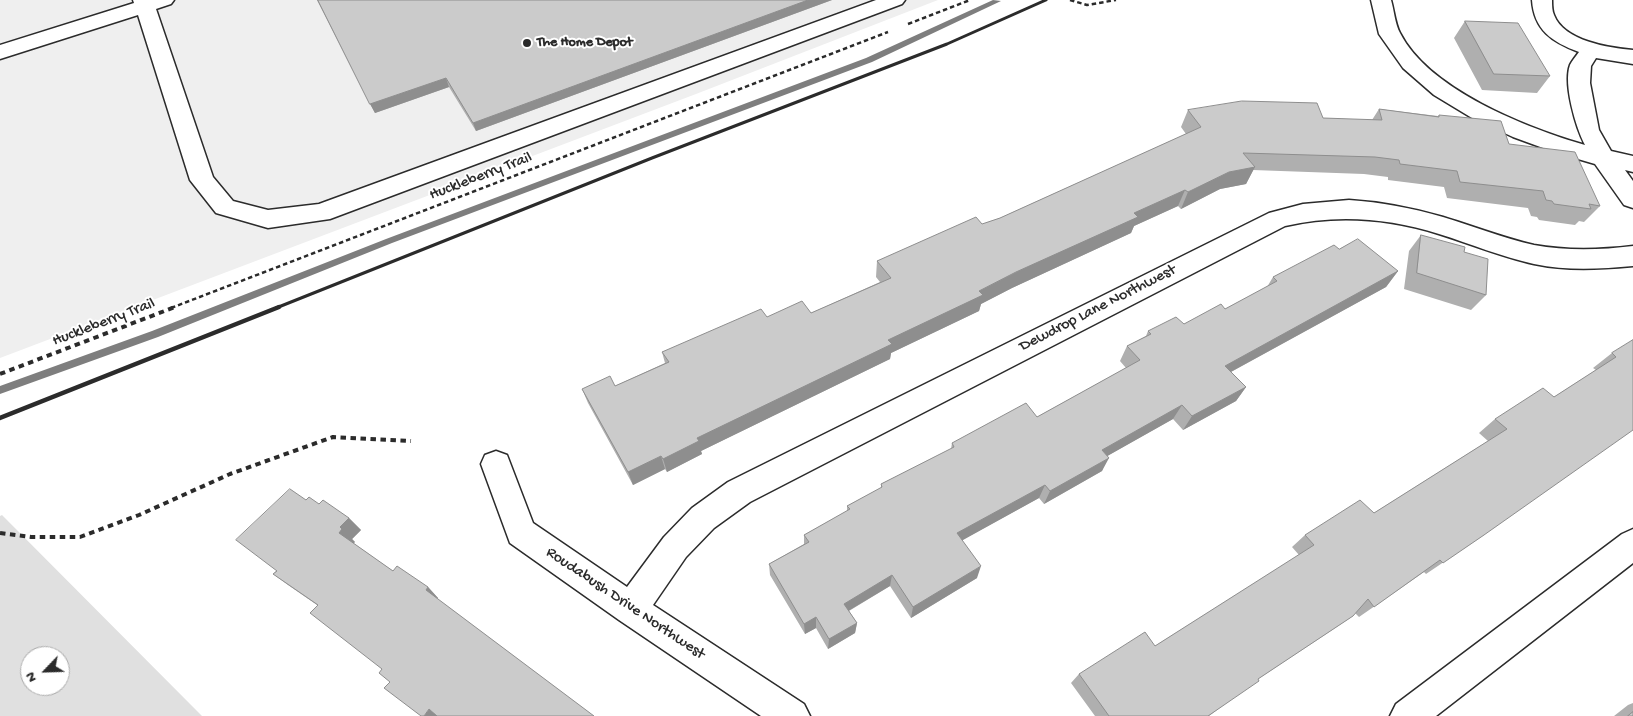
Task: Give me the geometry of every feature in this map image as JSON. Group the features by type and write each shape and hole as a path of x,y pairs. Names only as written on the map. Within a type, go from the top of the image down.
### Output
{"street":[{"path":"0,52 151,2 202,180 225,207 268,219 321,213 895,0"},
{"path":"1381,0 1381,13 1391,36 1408,59 1431,82 1460,101 1530,136 1604,159 1633,164"},
{"path":"1542,0 1540,11 1547,24 1565,38 1590,51 1633,57"},
{"path":"1590,51 1580,66 1578,84 1588,130 1604,159 1633,199"},
{"name":"Dewdrop Lane Northwest","path":"631,609 675,547 704,518 739,492 1278,219 1334,208 1393,213 1424,220 1505,246 1545,256 1582,259 1633,256"},
{"name":"Roudabush Drive Northwest","path":"496,464 521,533 792,716"},
{"path":"1408,716 1633,544"}],"path":[{"path":"905,25 970,0"},
{"path":"1070,0 1076,3 1098,5 1116,0"},
{"name":"Huckleberry Trail","path":"0,374 896,29"},
{"path":"0,533 31,537 80,537 138,515 230,474 333,437 411,441"}],"shaded area":[{"path":"0,0 938,0 696,94 0,358"},
{"path":"2,515 202,716 0,716 0,516"}],"building":[{"name":"The Home Depot","path":"318,0 808,0 473,123 446,78 370,104"},
{"path":"1465,21 1518,23 1550,76 1494,74"},
{"path":"1242,101 1317,103 1323,118 1382,120 1379,109 1439,117 1439,115 1501,121 1509,144 1575,152 1600,206 1589,204 1591,209 1554,204 1552,201 1546,200 1543,191 1460,182 1457,171 1400,164 1399,160 1375,157 1243,153 1255,167 1229,172 1188,192 1185,190 1134,213 1138,217 1016,272 979,291 983,295 888,340 892,344 697,438 699,441 663,459 661,456 628,472 582,389 610,376 615,386 669,362 662,352 761,309 767,317 802,301 811,313 891,278 877,261 976,217 982,224 1000,218 1201,127 1188,110"},
{"path":"1421,235 1465,247 1464,252 1488,259 1486,295 1417,273"},
{"path":"1358,239 1398,271 1225,366 1246,387 1192,416 1182,405 1102,450 1109,458 1050,491 1045,485 957,533 981,566 913,607 892,575 844,604 857,623 829,639 816,617 804,624 769,564 809,542 804,535 850,509 847,506 882,487 881,484 954,447 952,443 1026,403 1037,417 1140,360 1127,346 1151,334 1148,331 1176,317 1184,324 1221,304 1225,309 1277,281 1273,277 1334,245 1339,249"},
{"path":"1633,340 1633,430 1443,563 1440,560 1374,607 1368,599 1353,616 1258,679 1259,681 1208,716 1109,716 1079,674 1145,632 1155,646 1314,545 1305,535 1360,500 1374,513 1507,429 1495,419 1543,388 1554,397 1616,357 1612,353"},
{"path":"290,489 306,500 309,497 319,504 323,500 349,518 340,527 342,529 339,533 393,571 397,566 428,587 426,590 594,716 437,716 429,709 424,716 421,716 384,688 390,682 379,673 382,669 310,613 318,605 273,574 277,571 236,540"}],"waterway":[{"path":"0,390 155,334 389,241 869,60 997,1"}],"railway":[{"path":"276,308 652,158 947,44 1046,0"},
{"path":"0,418 279,307"}],"place":[{"name":"The Home Depot","path":"527,43"}]}
